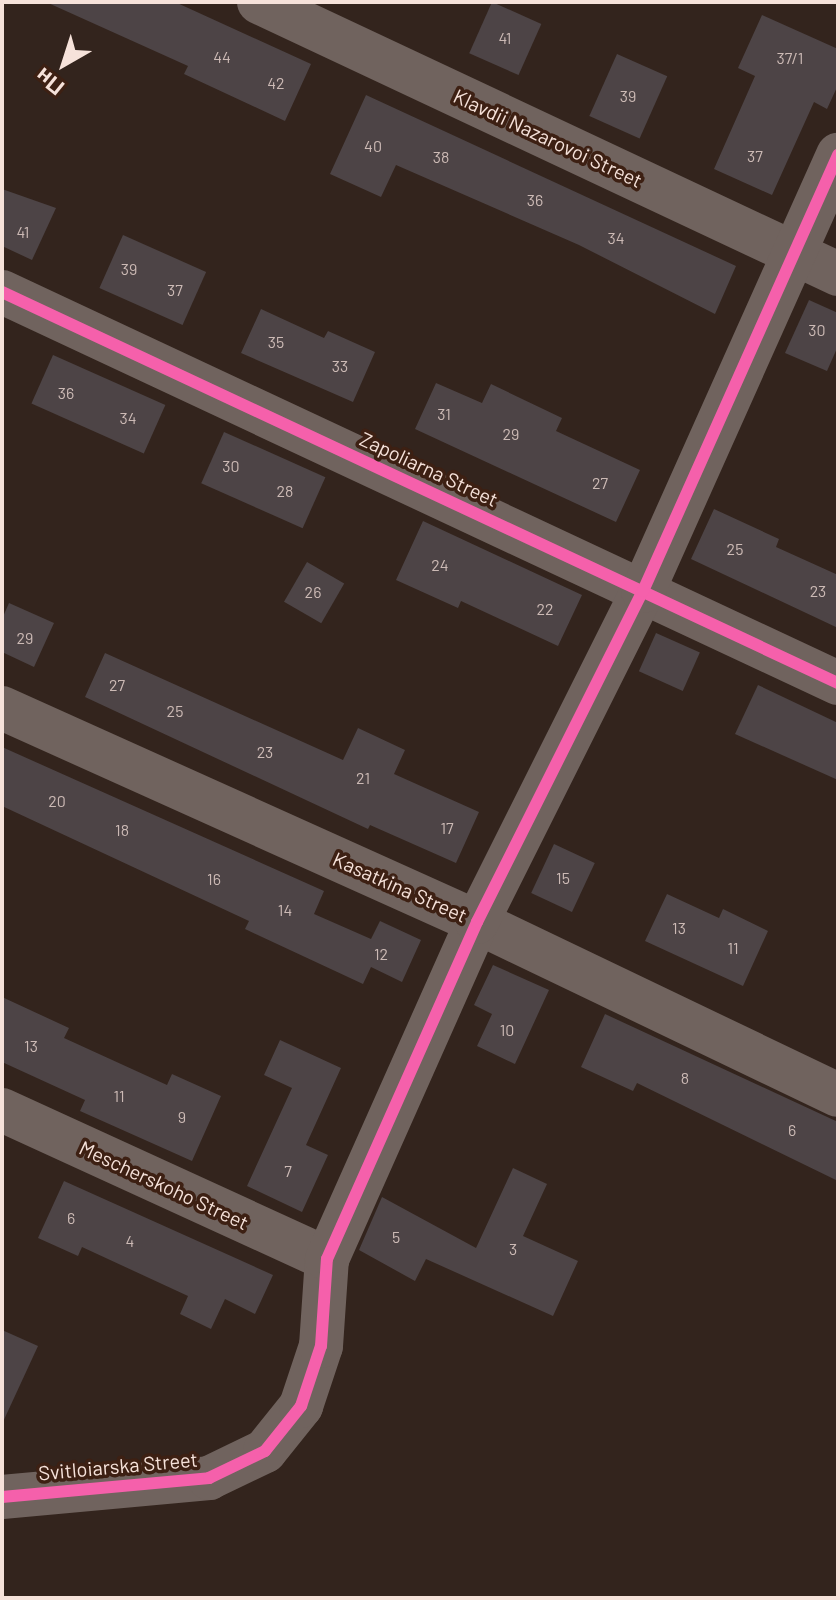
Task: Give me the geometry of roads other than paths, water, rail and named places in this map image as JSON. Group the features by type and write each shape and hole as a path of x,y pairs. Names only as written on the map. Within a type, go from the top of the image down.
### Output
{"street":[{"name":"Klavdii Nazarovoi Street","path":"259,2 838,274"},
{"name":"Svitloiarska Street","path":"2,1497 209,1478 265,1451 301,1406 316,1361 327,1259 477,922 643,591 838,155"},
{"name":"Zapoliarna Street","path":"2,292 838,683"},
{"name":"Kasatkina Street","path":"2,708 477,922 838,1095"},
{"name":"Mescherskoho Street","path":"2,1110 327,1259"}]}
